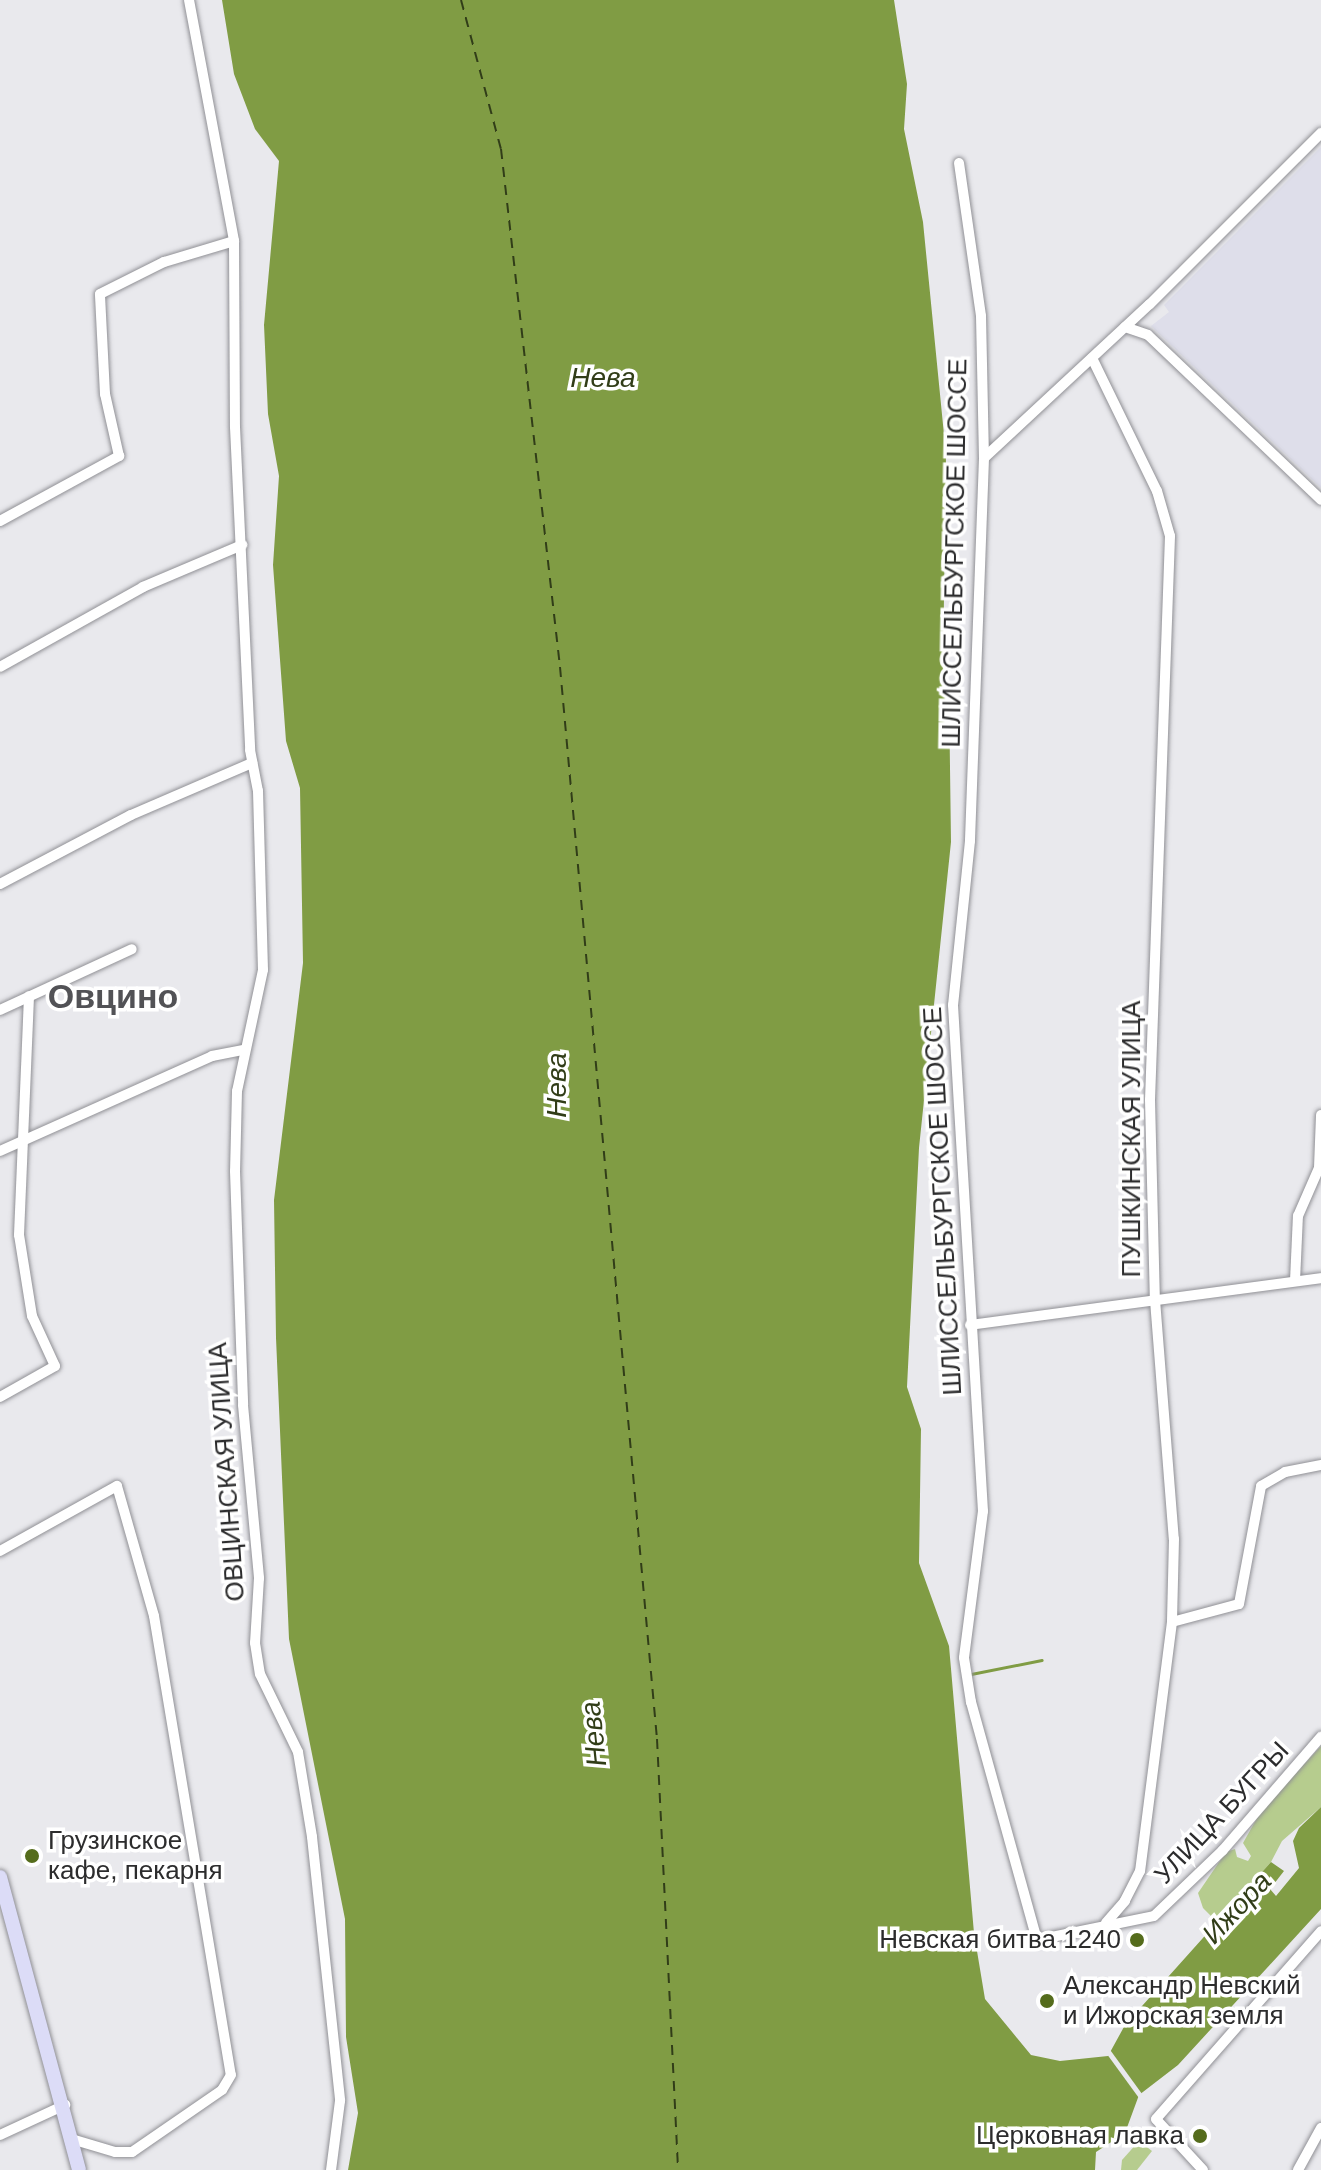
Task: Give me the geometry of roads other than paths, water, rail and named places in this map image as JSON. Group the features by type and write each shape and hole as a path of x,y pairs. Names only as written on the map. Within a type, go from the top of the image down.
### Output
{"main road":[{"path":"0,1877 75,2140 79,2170"}],"street":[{"name":"ОВЦИНСКАЯ УЛИЦА","path":"189,0 234,241 242,545 252,763 258,791 263,970 243,1050 235,1171 243,1405 259,1578 255,1643 260,1674 298,1752 312,1837 340,2101 331,2170"},
{"path":"984,458 1150,304 1321,133"},
{"name":"ШЛИССЕЛЬБУРГСКОЕ ШОССЕ","path":"959,163 981,316 984,458 970,841 953,1005 983,1534 964,1658 971,1702 1037,1940"},
{"path":"0,521 119,456 105,394 100,294 164,262 234,241"},
{"path":"1148,335 1150,304"},
{"path":"1125,327 1148,335 1321,500"},
{"name":"ПУШКИНСКАЯ УЛИЦА","path":"1092,358 1157,491 1170,536 1150,1100 1155,1300 1174,1539 1172,1622 1140,1871 1125,1901 1106,1923"},
{"path":"0,667 143,587 242,545"},
{"path":"0,884 131,815 252,763"},
{"path":"0,1010 132,949"},
{"path":"0,1397 55,1366 32,1316 19,1235 26,1138 29,996"},
{"path":"0,1151 212,1056 243,1050"},
{"path":"1295,1281 1298,1216 1319,1168 1321,1115"},
{"path":"970,1325 1321,1278"},
{"path":"1172,1622 1239,1604 1261,1486 1273,1476 1321,1465"},
{"path":"0,1551 117,1486 154,1616 231,2075 222,2090 132,2152 115,2152 75,2140"},
{"name":"УЛИЦА БУГРЫ","path":"1037,1940 1106,1923 1154,1916 1223,1850 1321,1737"},
{"path":"1203,2170 1156,2119 1321,1931"},
{"path":"0,2135 65,2105"},
{"path":"1298,2170 1321,2128"}],"water":[{"name":"Нева","path":"222,0 894,0 907,84 904,129 923,222 946,455 943,667 949,692 951,842 919,1148 907,1387 921,1429 919,1563 949,1646 974,1933 985,1999 1031,2055 1060,2061 1108,2056 1125,2025 1271,1862 1284,1871 1270,1889 1276,1896 1299,1868 1293,1841 1299,1828 1321,1807 1321,1909 1178,2065 1139,2095 1125,2133 1096,2152 1095,2170 348,2170 358,2113 346,2037 345,1919 289,1639 276,1338 274,1200 303,963 300,788 286,741 273,565 279,476 268,414 264,325 279,161 255,129 234,74"}],"waterway":[{"path":"971,1674 1042,1660"}],"place":[{"name":"Грузинское кафе, пекарня","path":"32,1856"},
{"name":"Невская битва 1240","path":"1137,1940"},
{"name":"Александр Невский и Ижорская земля","path":"1047,2001"},
{"name":"Церковная лавка","path":"1200,2136"}],"district":[{"name":"Овцино","path":"113,997"}],"water label":[{"name":"Ижора","path":"1237,1908"}]}
